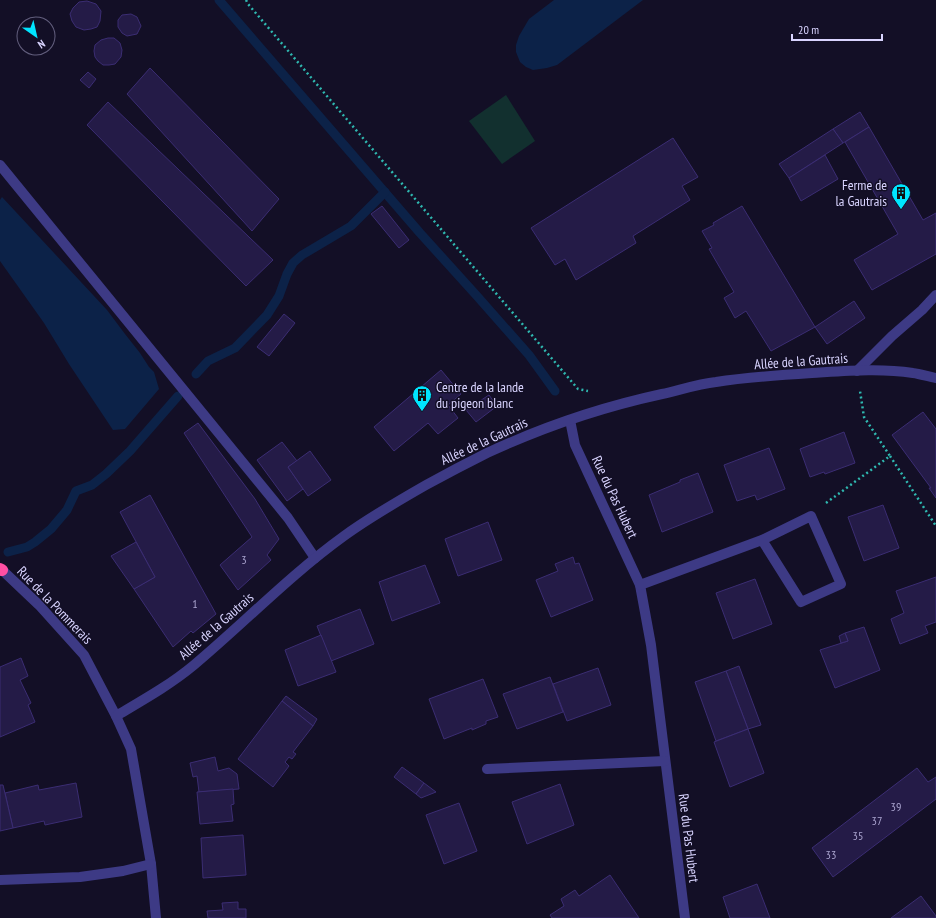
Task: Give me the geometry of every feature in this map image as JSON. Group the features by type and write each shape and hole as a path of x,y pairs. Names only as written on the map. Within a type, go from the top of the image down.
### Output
{"street":[{"path":"0,165 288,518 315,558"},
{"path":"857,371 936,295"},
{"name":"Allée de la Gautrais","path":"116,716 162,689 192,666 284,584 315,558 345,536 410,494 451,471 521,438 570,420 630,401 714,382 785,374 857,371 912,373 936,378"},
{"name":"Rue du Pas Hubert","path":"570,420 575,445 640,585 651,645 685,918"},
{"path":"640,585 762,540 811,516 841,584 801,602 762,540"},
{"name":"Rue de la Pommerais","path":"1,570 39,605 84,655 116,716 131,750 151,864 156,918"},
{"path":"487,769 665,761"},
{"path":"0,880 80,877 123,871 151,864"}],"path":[{"path":"246,0 578,389 593,392"},
{"path":"857,371 864,417 936,526"},
{"path":"811,516 890,456"}],"green space":[{"path":"506,95 535,141 502,164 469,121"}],"water":[{"path":"554,0 643,0 557,65 533,70 520,62 516,52 516,45 519,36 529,19"},
{"path":"2,197 107,310 154,372 159,389 125,429 113,430 69,364 44,323 0,261 0,200"}],"building":[{"path":"87,1 96,4 101,11 100,21 97,27 84,30 76,27 70,14 79,2"},
{"path":"131,14 137,17 141,26 137,34 127,36 122,33 118,27 118,20 122,15"},
{"path":"114,38 120,43 122,50 121,57 115,64 103,65 95,57 95,45 101,40"},
{"path":"150,68 279,199 252,231 127,94"},
{"path":"88,72 96,79 89,88 80,80"},
{"path":"108,102 273,260 246,286 87,125"},
{"path":"860,112 869,127 843,143 833,129"},
{"name":"Ferme de la Gautrais","path":"869,127 923,220 936,213 936,254 872,290 854,260 898,234 845,142"},
{"path":"833,129 843,143 789,178 779,164"},
{"path":"673,138 698,177 682,186 690,200 633,236 636,243 576,280 565,259 555,265 531,228"},
{"path":"825,155 838,179 801,201 789,178"},
{"path":"382,206 409,240 399,248 371,214"},
{"path":"742,206 815,327 771,351 746,311 735,318 724,298 734,292 709,249 712,248 702,231 714,225 713,223"},
{"path":"854,301 865,318 827,344 815,327"},
{"path":"284,314 295,323 269,356 257,347"},
{"name":"Centre de la lande du pigeon blanc","path":"441,370 461,394 448,405 458,418 438,434 428,423 394,451 374,427"},
{"path":"489,395 497,406 476,422 466,410"},
{"path":"923,412 936,429 936,498 929,488 931,488 892,435"},
{"path":"198,423 255,499 279,539 267,555 271,560 238,590 220,565 252,537 184,433"},
{"path":"844,432 855,463 825,474 824,472 810,477 800,449"},
{"path":"282,442 297,461 288,467 303,489 287,501 257,460"},
{"path":"769,448 785,489 757,500 755,495 737,501 724,465"},
{"path":"310,451 331,480 308,496 288,467"},
{"path":"698,473 713,512 662,532 649,495"},
{"path":"150,495 216,614 193,633 191,631 173,647 134,589 155,577 120,512"},
{"path":"883,505 899,548 864,561 848,517"},
{"path":"488,522 502,560 458,576 445,539"},
{"path":"136,542 155,577 134,589 111,556"},
{"path":"573,557 575,564 579,563 593,600 551,617 536,580 558,571 555,564"},
{"path":"425,565 440,603 392,621 379,582"},
{"path":"936,577 936,622 925,626 928,633 900,644 891,619 904,613 896,591"},
{"path":"755,579 772,624 733,639 716,593"},
{"path":"360,609 374,644 331,661 317,626"},
{"path":"864,627 880,670 835,688 820,650 848,641 845,633"},
{"path":"845,633 848,641 841,643 839,636"},
{"path":"321,635 336,672 298,686 285,650"},
{"path":"21,658 28,676 20,680 31,703 28,705 35,722 0,737 0,667"},
{"path":"739,666 761,725 748,729 726,671"},
{"path":"598,668 611,705 567,721 553,684"},
{"path":"726,671 748,729 716,741 695,682"},
{"path":"550,677 563,712 517,729 503,694"},
{"path":"483,679 498,717 486,721 486,724 472,730 472,728 444,739 429,699"},
{"path":"286,696 317,719 313,726 282,701"},
{"path":"282,701 313,726 293,752 296,754 292,759 289,757 285,762 289,766 273,787 238,759"},
{"path":"748,729 764,773 730,787 714,742"},
{"path":"215,757 218,771 229,768 237,774 239,789 199,792 197,776 193,777 190,763"},
{"path":"402,767 424,783 416,794 394,777"},
{"path":"917,768 928,782 936,777 936,799 833,877 812,848"},
{"path":"76,783 82,817 45,825 44,821 13,828 5,793 38,785 39,790"},
{"path":"424,783 436,792 421,798 416,794"},
{"path":"560,784 574,825 527,844 512,802"},
{"path":"0,785 3,785 13,828 0,831"},
{"path":"233,789 234,804 231,805 233,821 200,824 197,792"},
{"path":"459,803 477,851 444,864 426,815"},
{"path":"243,835 246,875 203,878 201,838"},
{"path":"610,875 639,918 552,918 550,915 564,906 561,899 575,890 579,896"},
{"path":"757,884 770,918 730,918 723,897"},
{"path":"921,896 936,918 891,918"},
{"path":"238,902 238,909 246,909 246,918 208,918 207,911 223,910 222,903"}],"waterway":[{"path":"219,0 420,233 529,355 555,391"},
{"path":"196,374 208,361 235,348 267,315 279,296 287,274 293,263 302,255 351,226 385,192"},
{"path":"8,552 27,547 51,529 67,510 76,491 92,485 106,474 130,451 178,396"}],"place":[{"name":"Ferme de la Gautrais","path":"901,210"},
{"name":"Centre de la lande du pigeon blanc","path":"422,412"}]}
